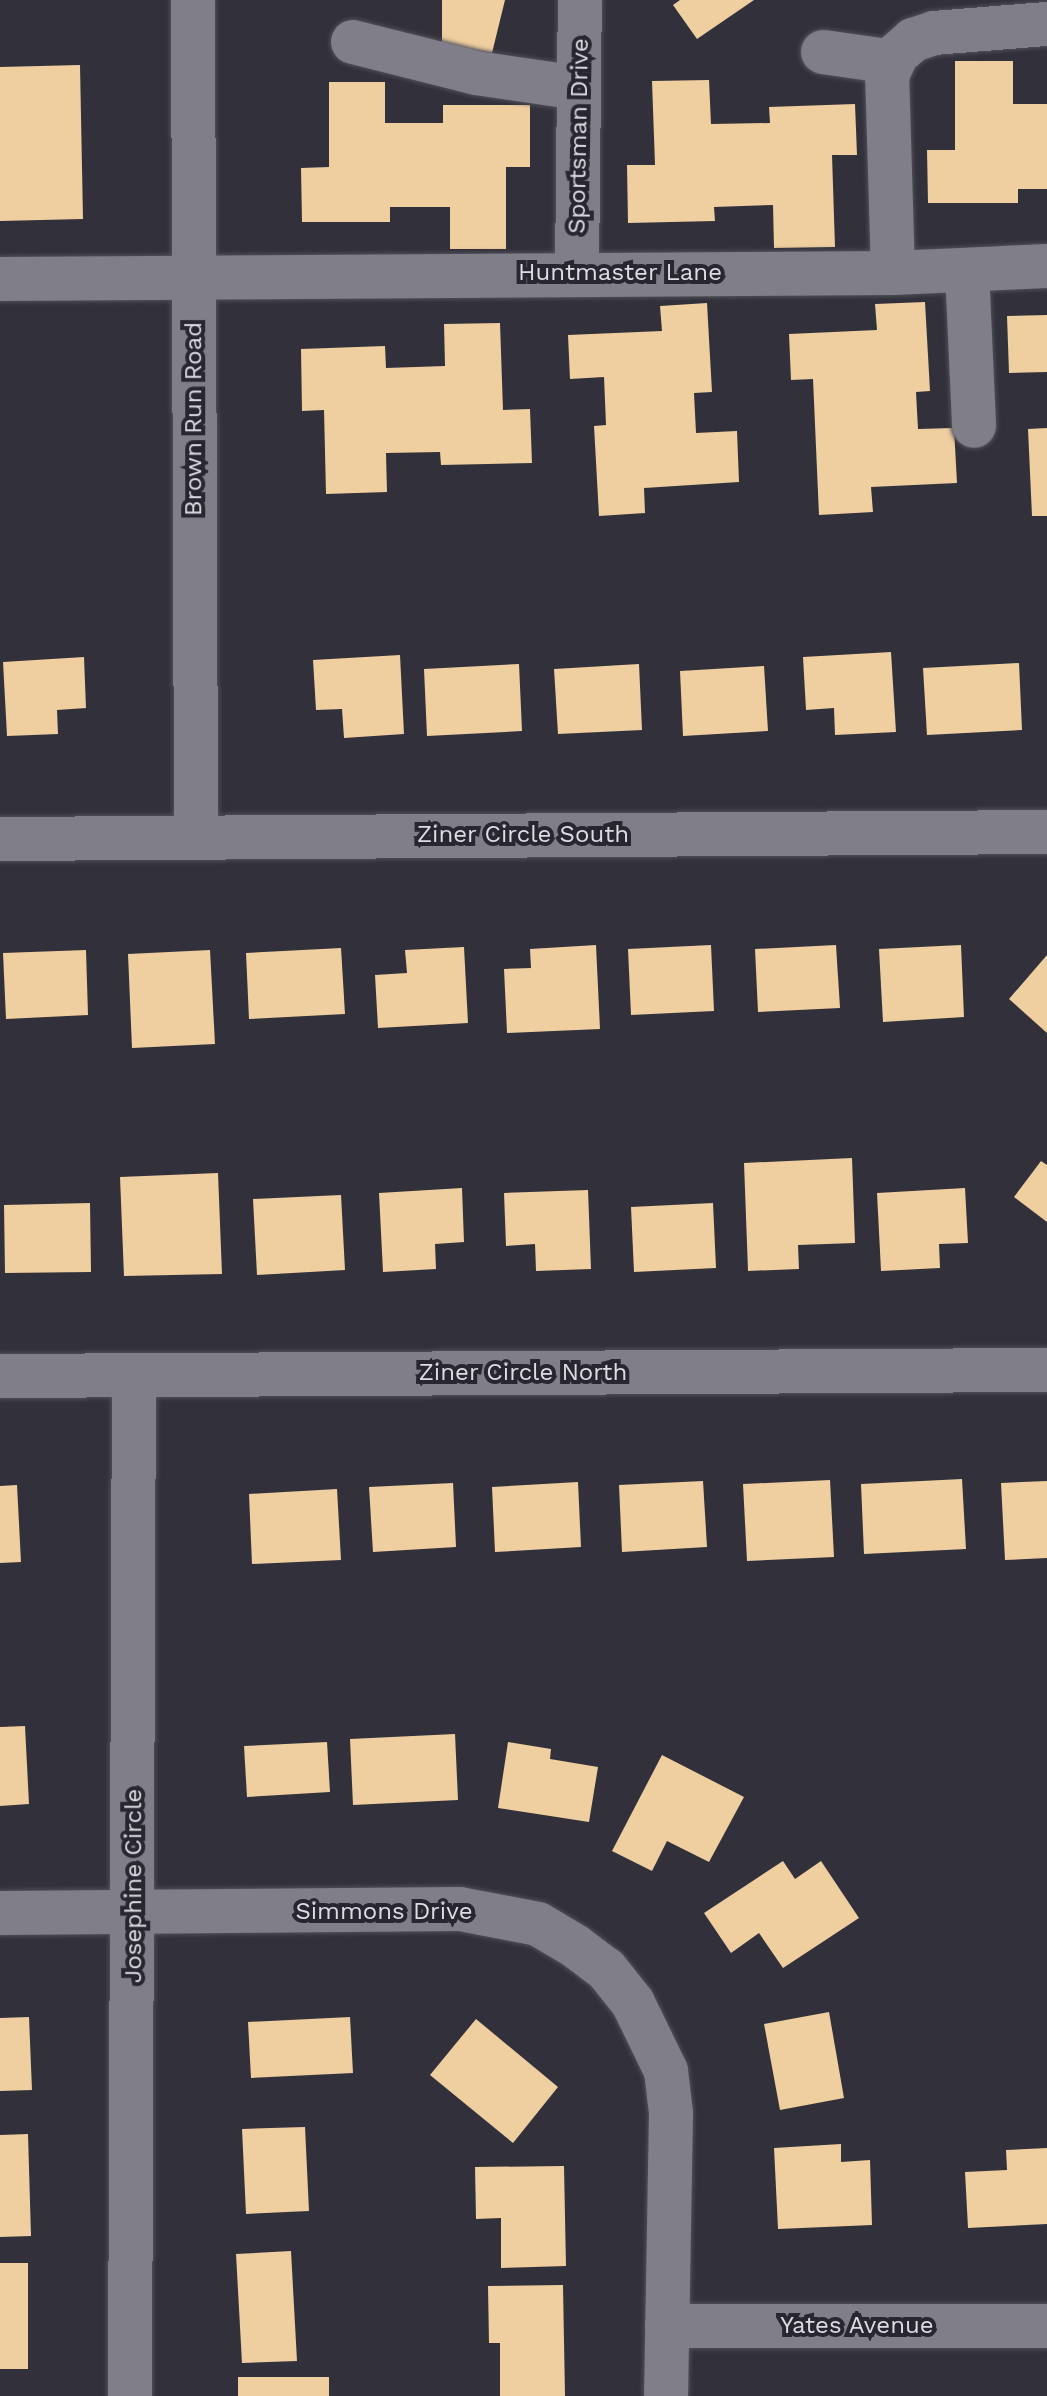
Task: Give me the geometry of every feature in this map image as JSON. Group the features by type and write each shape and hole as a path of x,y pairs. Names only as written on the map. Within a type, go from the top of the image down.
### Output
{"street":[{"name":"Brown Run Road","path":"193,0 196,837"},
{"name":"Sportsman Drive","path":"577,272 580,0"},
{"path":"893,273 887,76 893,62 913,40 956,17 1047,24"},
{"path":"353,42 476,73 579,88"},
{"path":"823,52 893,62"},
{"name":"Huntmaster Lane","path":"0,279 577,272 893,273 1047,266"},
{"path":"967,270 974,426"},
{"name":"Ziner Circle South","path":"0,839 1047,832"},
{"name":"Ziner Circle North","path":"0,1376 1047,1370"},
{"name":"Josephine Circle","path":"130,2396 135,1912 134,1375"},
{"name":"Simmons Drive","path":"0,1913 473,1911 538,1924 606,1969 639,2013 666,2071 671,2113 666,2396"},
{"name":"Yates Avenue","path":"667,2326 1047,2326"}],"building":[{"path":"442,0 505,0 492,53 442,44"},
{"path":"680,0 754,0 697,39 673,5"},
{"path":"955,61 1013,61 1013,104 1047,104 1047,189 1018,189 1018,203 928,203 927,150 955,150"},
{"path":"80,65 83,219 0,221 0,67"},
{"path":"709,80 711,124 770,123 769,107 855,104 857,155 832,155 835,247 774,248 773,205 714,207 715,221 628,223 627,165 655,165 652,81"},
{"path":"329,82 385,82 385,123 443,123 443,105 530,105 530,167 506,167 506,249 450,249 450,207 390,207 390,222 302,222 301,168 329,167"},
{"path":"925,302 930,391 916,392 918,429 954,428 957,483 871,487 873,512 819,515 813,379 791,380 789,334 877,330 875,304"},
{"path":"707,303 712,392 694,393 696,433 737,431 739,482 644,488 645,513 599,516 594,426 606,425 604,377 570,379 568,335 662,331 660,306"},
{"path":"1047,315 1047,372 1009,373 1007,316"},
{"path":"500,323 503,410 530,409 532,463 441,465 440,452 386,453 387,492 326,494 324,410 302,411 301,349 385,346 386,368 445,366 444,324"},
{"path":"1047,428 1047,516 1032,516 1028,429"},
{"path":"891,652 896,732 835,735 834,708 806,710 803,657"},
{"path":"400,655 404,734 344,738 342,709 316,710 313,660"},
{"path":"84,657 86,708 57,710 58,734 7,736 3,662"},
{"path":"1019,663 1022,730 927,735 923,668"},
{"path":"519,664 522,731 427,736 424,669"},
{"path":"639,664 642,730 558,734 554,669"},
{"path":"764,666 768,731 683,736 680,671"},
{"path":"596,945 600,1029 507,1033 504,969 531,968 530,949"},
{"path":"711,945 714,1011 631,1015 628,949"},
{"path":"836,945 840,1008 758,1012 755,949"},
{"path":"961,945 964,1017 883,1022 879,949"},
{"path":"464,947 468,1023 378,1028 375,975 407,973 405,950"},
{"path":"341,948 345,1014 249,1019 246,953"},
{"path":"86,950 88,1015 6,1019 3,953"},
{"path":"210,950 215,1044 132,1048 128,954"},
{"path":"1047,955 1047,1033 1009,999"},
{"path":"852,1158 855,1243 798,1245 799,1269 748,1271 744,1163"},
{"path":"1041,1161 1047,1165 1047,1222 1014,1197"},
{"path":"218,1173 222,1274 124,1276 120,1177"},
{"path":"462,1188 464,1242 435,1244 436,1269 383,1272 379,1193"},
{"path":"965,1188 968,1243 939,1244 940,1268 881,1271 877,1193"},
{"path":"588,1190 591,1269 536,1271 535,1244 506,1246 504,1193"},
{"path":"341,1195 345,1270 257,1275 253,1199"},
{"path":"90,1203 91,1272 5,1273 4,1205"},
{"path":"713,1203 716,1268 634,1272 631,1207"},
{"path":"962,1479 966,1549 864,1554 861,1484"},
{"path":"830,1480 834,1557 747,1561 743,1484"},
{"path":"703,1481 707,1547 622,1552 619,1485"},
{"path":"1047,1481 1047,1558 1005,1560 1001,1483"},
{"path":"578,1482 581,1547 495,1552 492,1487"},
{"path":"453,1483 456,1547 373,1552 369,1487"},
{"path":"17,1485 21,1562 0,1563 0,1486"},
{"path":"337,1489 341,1560 252,1564 249,1494"},
{"path":"25,1726 29,1804 0,1806 0,1727"},
{"path":"455,1734 458,1800 353,1805 350,1739"},
{"path":"327,1742 330,1792 247,1797 244,1746"},
{"path":"508,1742 551,1749 550,1759 598,1767 589,1822 498,1808"},
{"path":"662,1755 744,1797 709,1862 667,1841 652,1871 612,1851"},
{"path":"783,1861 795,1879 821,1861 859,1918 783,1968 759,1933 731,1953 704,1913"},
{"path":"829,2012 844,2098 780,2110 764,2024"},
{"path":"29,2017 32,2090 0,2091 0,2018"},
{"path":"350,2017 353,2073 251,2078 248,2022"},
{"path":"476,2019 558,2087 513,2143 430,2075"},
{"path":"305,2127 309,2211 246,2214 242,2129"},
{"path":"28,2134 31,2236 0,2237 0,2135"},
{"path":"841,2144 841,2162 870,2160 872,2225 778,2229 774,2148"},
{"path":"1047,2148 1047,2224 968,2228 965,2172 1007,2170 1006,2150"},
{"path":"564,2166 566,2266 501,2268 501,2218 476,2219 475,2167"},
{"path":"291,2251 297,2361 242,2363 236,2254"},
{"path":"0,2263 28,2263 28,2369 0,2369"},
{"path":"563,2285 565,2396 500,2396 500,2343 489,2343 488,2286"},
{"path":"238,2377 329,2377 329,2396 238,2396"}]}
